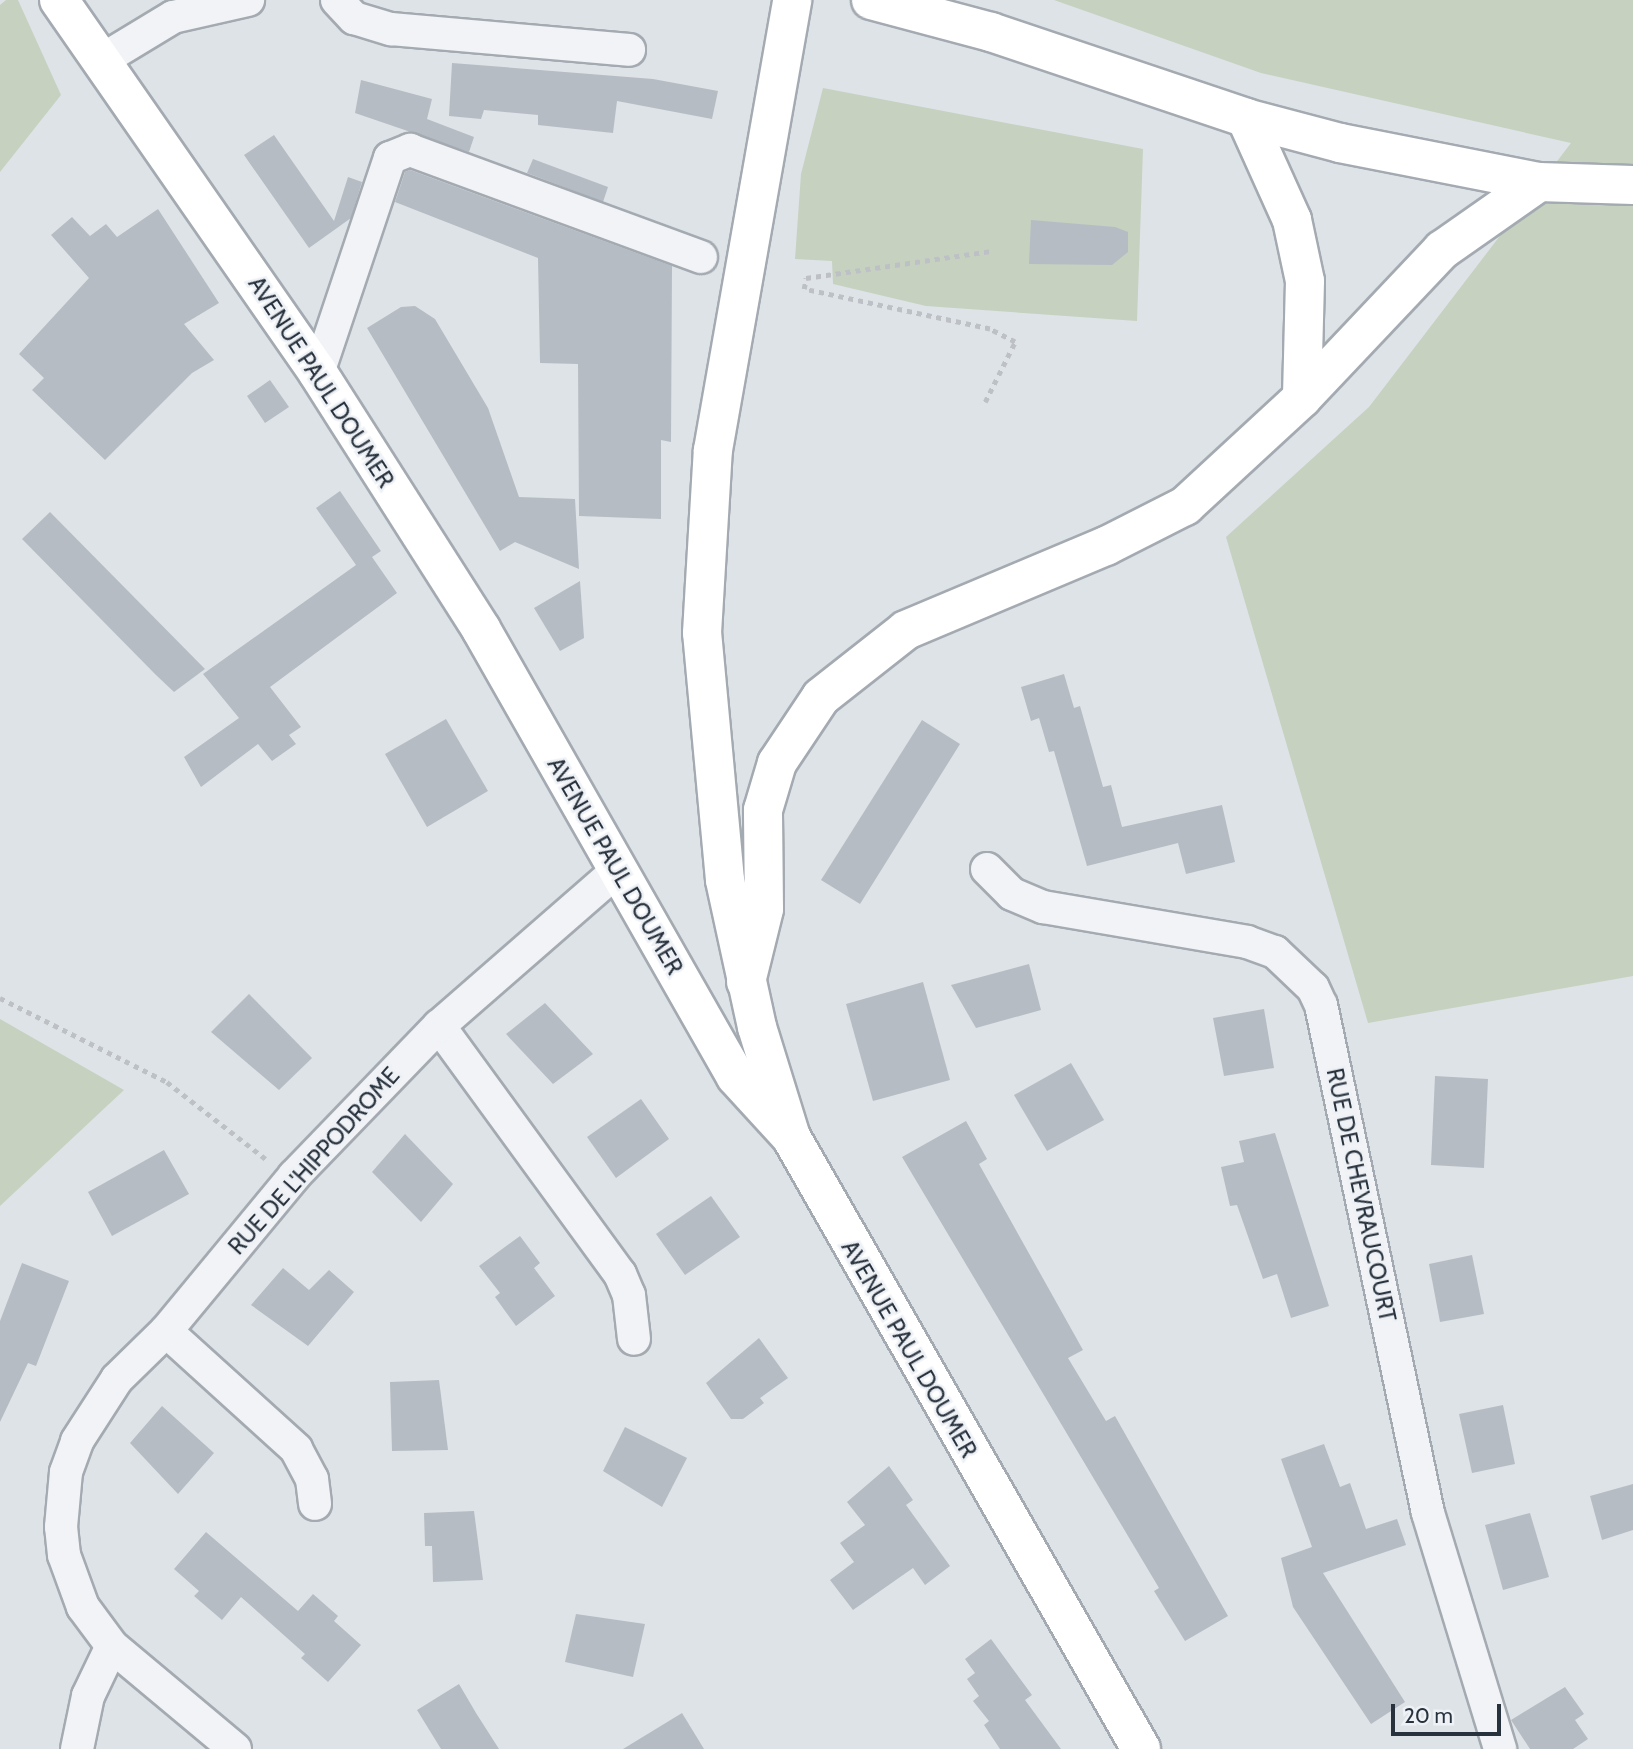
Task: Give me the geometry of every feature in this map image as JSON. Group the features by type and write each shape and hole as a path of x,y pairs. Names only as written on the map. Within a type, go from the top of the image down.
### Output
{"main road":[{"name":"AVENUE PAUL DOUMER","path":"59,0 318,373 481,629 736,1077 791,1137 1142,1749"},
{"path":"871,0 991,32 1246,118 1340,143 1539,182 1633,185"},
{"path":"789,14 732,327 713,450 704,546 702,633 725,880 746,982 791,1137"},
{"path":"1246,118 1292,220 1305,281 1302,398"},
{"path":"746,982 764,909 764,810 777,763 821,697 906,630 1106,546 1185,506 1302,398 1442,250 1539,182"}],"street":[{"path":"102,60 173,18 248,0"},
{"path":"337,0 354,18 391,29 629,50"},
{"path":"318,373 390,158 410,150 701,257"},
{"name":"RUE DE CHEVRAUCOURT","path":"987,869 1012,894 1043,907 1247,942 1275,952 1313,988 1327,1032 1428,1513 1500,1749"},
{"name":"RUE DE L'HIPPODROME","path":"235,1749 112,1646 83,1607 64,1555 61,1499 66,1472 91,1413 117,1379 166,1331 294,1176 439,1026 618,870"},
{"path":"439,1026 620,1274 629,1295 634,1339"},
{"path":"166,1331 296,1449 312,1479 315,1504"},
{"path":"77,1749 88,1696 112,1646"}],"path":[{"path":"985,402 1015,342 990,329 804,289 806,278 992,251"},
{"path":"0,998 167,1082 252,1150 294,1176"}],"green space":[{"path":"6,0 18,0 61,95 0,172 0,5"},
{"path":"1054,0 1633,0 1633,976 1368,1023 1226,537 1369,407 1571,143 1261,73"},
{"path":"823,88 1143,149 1137,321 926,306 833,284 832,261 795,259 801,174"},
{"path":"0,1019 124,1090 0,1206"}],"building":[{"path":"452,63 653,79 718,91 712,119 617,101 613,133 538,125 538,115 484,110 481,119 449,116"},
{"path":"361,80 432,99 427,119 474,137 469,152 355,113"},
{"path":"274,135 334,221 348,177 362,182 351,218 309,248 244,155"},
{"path":"533,159 608,187 603,202 527,173"},
{"path":"410,170 672,266 671,442 661,440 661,519 579,516 578,364 540,363 538,258 395,202 405,172"},
{"path":"158,209 219,303 184,324 214,360 192,373 105,460 32,390 44,378 19,354 89,278 51,235 72,217 90,236 106,224 117,237"},
{"path":"1031,220 1115,227 1128,232 1128,252 1112,265 1029,264"},
{"path":"415,306 435,319 488,408 519,497 575,499 579,569 515,542 500,551 367,328 401,307"},
{"path":"270,380 289,407 265,423 247,396"},
{"path":"340,491 381,551 372,557 397,593 270,687 301,727 289,735 296,744 272,761 258,744 201,787 184,757 239,718 203,674 356,565 316,508"},
{"path":"50,512 205,669 174,692 156,675 22,539"},
{"path":"580,581 584,638 560,651 534,608"},
{"path":"1064,674 1074,708 1080,706 1103,787 1111,785 1122,827 1222,805 1235,862 1186,874 1178,843 1087,866 1054,751 1049,752 1039,718 1031,721 1021,687"},
{"path":"446,719 488,791 427,827 385,754"},
{"path":"922,720 960,744 860,904 821,880"},
{"path":"1029,964 1041,1010 976,1028 951,985"},
{"path":"923,982 950,1080 873,1101 846,1004"},
{"path":"249,994 312,1058 279,1090 211,1032"},
{"path":"545,1003 593,1054 553,1084 506,1034"},
{"path":"1264,1009 1274,1068 1224,1076 1213,1018"},
{"path":"1071,1063 1104,1120 1047,1151 1014,1095"},
{"path":"1435,1076 1488,1079 1484,1168 1431,1165"},
{"path":"641,1099 669,1139 616,1178 587,1137"},
{"path":"966,1121 987,1159 979,1164 1083,1350 1068,1358 1106,1421 1115,1416 1228,1616 1185,1641 1154,1591 1159,1588 902,1157"},
{"path":"1275,1133 1329,1306 1291,1318 1277,1274 1263,1279 1237,1205 1230,1206 1221,1167 1244,1162 1239,1141"},
{"path":"405,1134 453,1184 421,1222 372,1172"},
{"path":"164,1150 189,1194 112,1236 88,1192"},
{"path":"711,1196 740,1237 685,1275 656,1234"},
{"path":"520,1236 540,1263 534,1268 555,1296 516,1326 495,1297 500,1293 479,1266"},
{"path":"1472,1255 1484,1314 1440,1322 1429,1264"},
{"path":"22,1263 69,1281 36,1366 28,1363 0,1422 0,1321"},
{"path":"283,1268 309,1290 329,1270 354,1292 308,1346 251,1305"},
{"path":"759,1338 788,1378 760,1398 764,1403 743,1419 731,1419 706,1383"},
{"path":"439,1380 448,1450 392,1451 390,1382"},
{"path":"1503,1405 1515,1464 1472,1473 1459,1414"},
{"path":"162,1406 214,1453 178,1494 130,1443"},
{"path":"625,1427 687,1458 662,1507 603,1471"},
{"path":"1324,1444 1340,1487 1350,1483 1366,1529 1397,1519 1406,1545 1323,1573 1405,1702 1371,1724 1293,1607 1281,1558 1312,1547 1281,1459"},
{"path":"889,1466 913,1500 906,1505 950,1566 925,1585 913,1568 853,1610 830,1580 854,1562 840,1543 865,1525 847,1502"},
{"path":"1633,1484 1633,1530 1602,1540 1590,1496"},
{"path":"474,1511 483,1580 433,1582 432,1546 425,1546 424,1513"},
{"path":"1530,1513 1549,1577 1503,1590 1485,1525"},
{"path":"206,1532 298,1611 313,1594 338,1616 334,1621 361,1645 328,1682 301,1658 305,1654 241,1597 222,1620 194,1596 199,1591 174,1569"},
{"path":"576,1614 645,1624 633,1677 565,1662"},
{"path":"991,1639 1032,1695 1025,1700 1061,1749 1000,1749 984,1725 989,1721 973,1701 979,1696 967,1679 975,1673 965,1659"},
{"path":"459,1684 499,1749 441,1749 417,1710"},
{"path":"1565,1687 1584,1714 1575,1720 1588,1739 1573,1749 1530,1749 1511,1720"},
{"path":"682,1713 704,1749 623,1749"}]}
